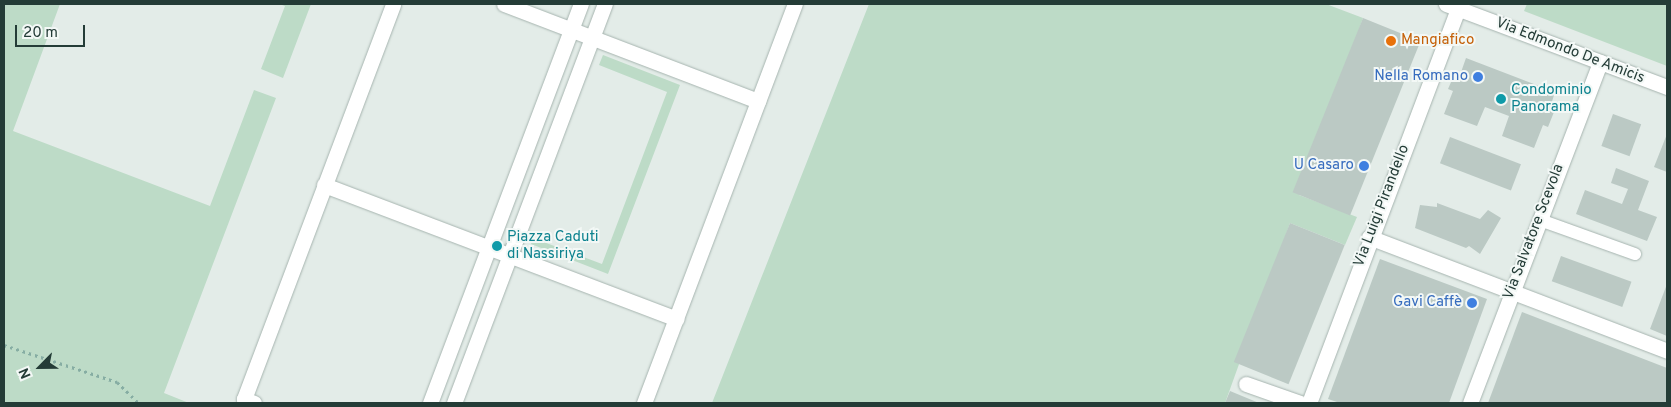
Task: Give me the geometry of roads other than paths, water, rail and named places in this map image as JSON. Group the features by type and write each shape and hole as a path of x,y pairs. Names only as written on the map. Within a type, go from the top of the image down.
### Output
{"street":[{"path":"254,403 244,400 393,4"},
{"path":"504,4 758,101"},
{"path":"430,403 581,4"},
{"path":"454,403 605,4"},
{"path":"644,403 795,4"},
{"name":"Via Edmondo De Amicis","path":"1452,6 1667,87"},
{"name":"Via Luigi Pirandello","path":"1309,403 1452,6"},
{"name":"Via Salvatore Scevola","path":"1470,403 1600,62"},
{"path":"324,185 676,319"},
{"path":"1369,238 1667,351"},
{"path":"1246,384 1300,403"}],"lane":[{"path":"1540,220 1635,254"}],"place":[{"name":"Mangiafico","path":"1391,41"},
{"name":"Nella Romano","path":"1478,77"},
{"name":"Condominio Panorama","path":"1501,99"},
{"name":"U Casaro","path":"1364,166"},
{"name":"Piazza Caduti di Nassiriya","path":"497,246"},
{"name":"Gavi Caffè","path":"1472,303"}]}
